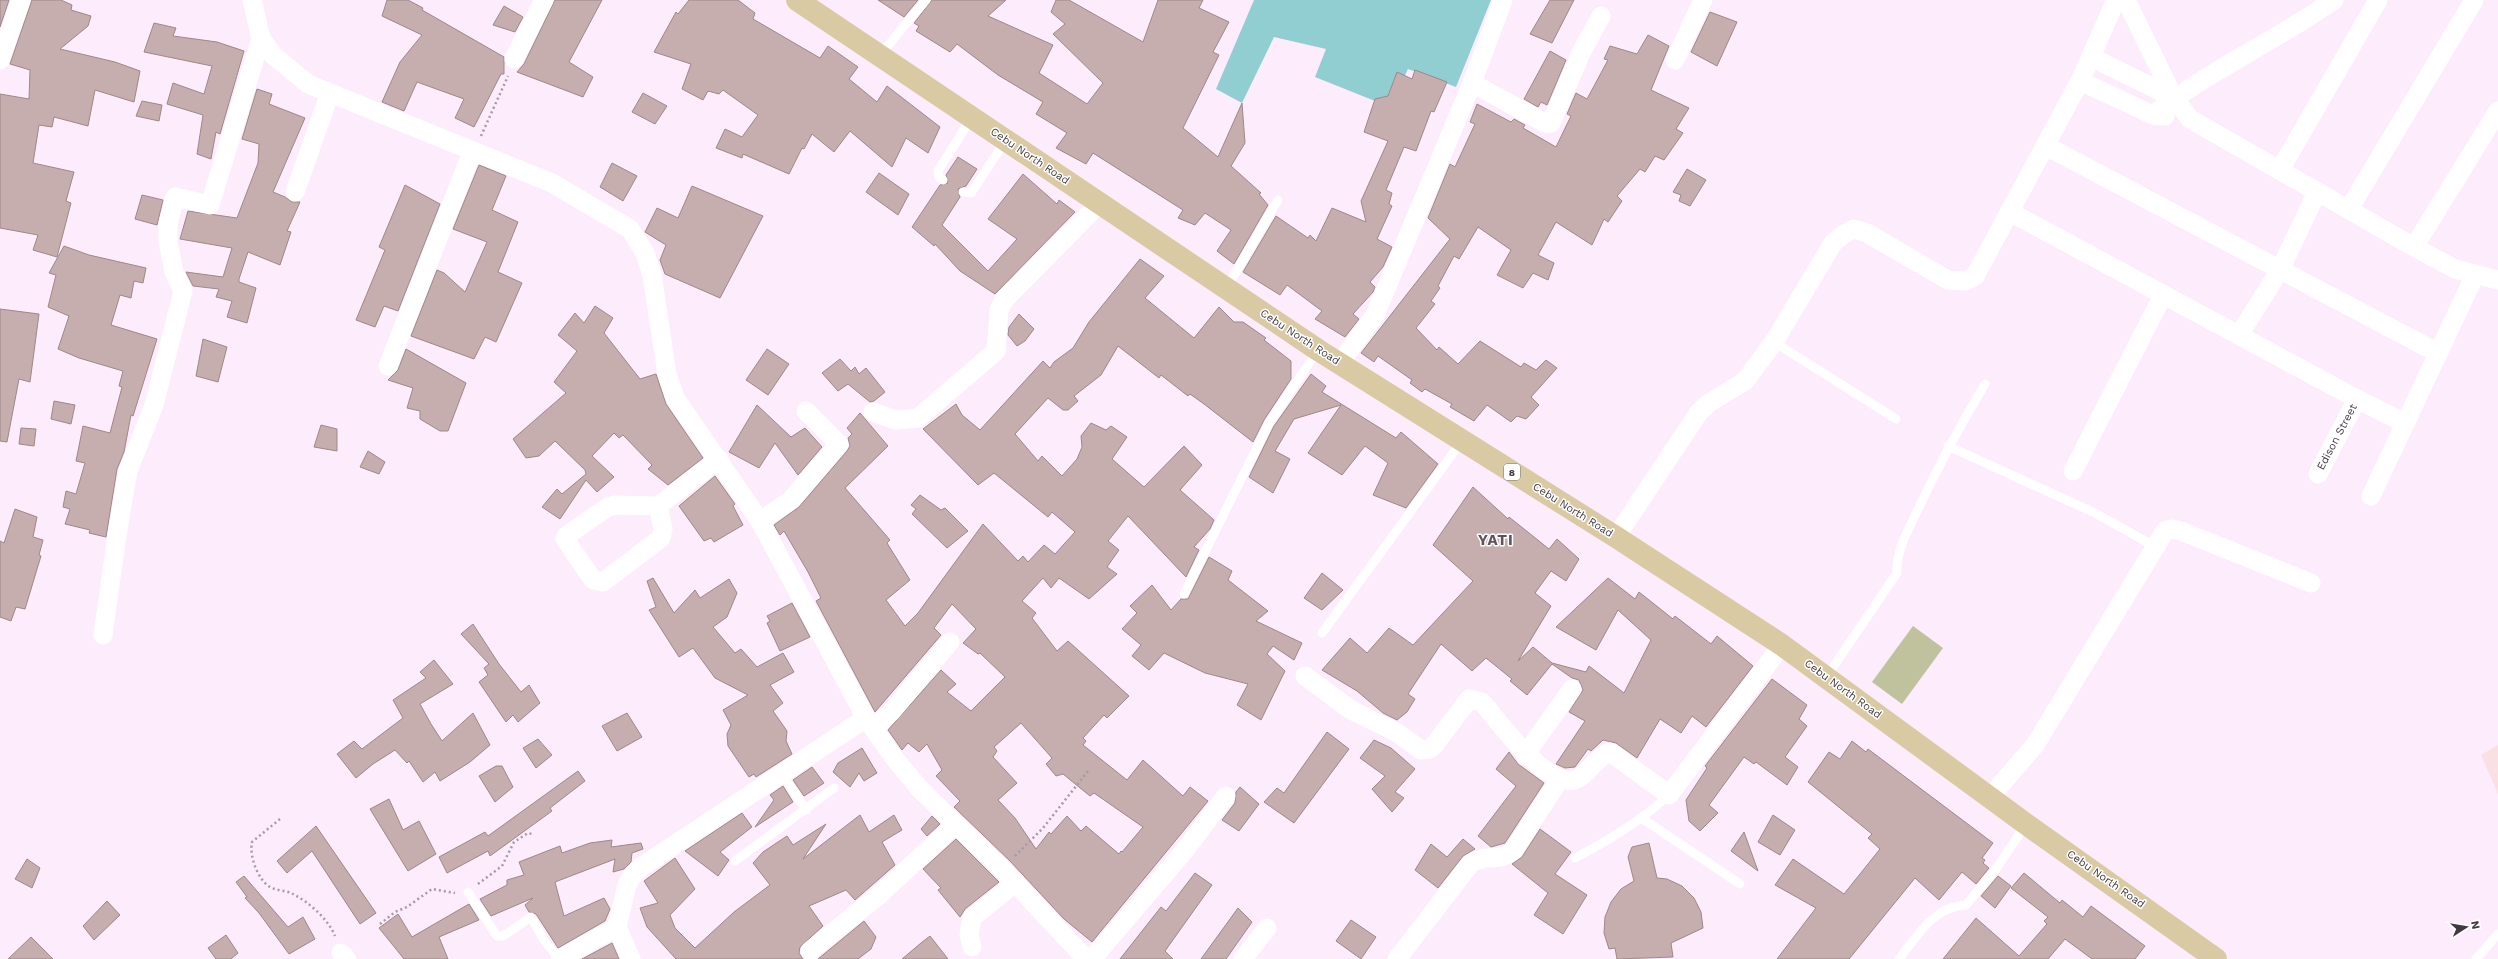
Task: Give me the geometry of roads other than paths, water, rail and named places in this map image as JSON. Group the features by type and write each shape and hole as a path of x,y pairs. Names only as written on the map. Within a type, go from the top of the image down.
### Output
{"main road":[{"name":"Cebu North Road","path":"797,0 1318,350 1616,537 1782,645 2026,824 2216,959"}],"street":[{"path":"0,60 21,0"},
{"path":"252,0 261,38 273,55 308,84 472,152 552,183 630,229 645,253 652,275 667,374 675,398 719,459 760,522 870,724 920,789 1002,869 1086,959"},
{"path":"514,59 544,0"},
{"path":"1340,363 1375,315 1472,83 1504,0"},
{"path":"1675,60 1703,0"},
{"path":"1616,537 1699,412 1714,399 1746,381 1774,342 1833,243 1844,234 1854,229 1867,233 1948,280 1966,281 1975,276 2080,82 2116,0"},
{"path":"2126,0 2174,98 2190,119 2455,269 2491,275 2438,353 2371,496"},
{"path":"2153,115 2174,98 2296,26 2334,0"},
{"path":"2280,170 2378,0"},
{"path":"2349,209 2474,0"},
{"path":"1472,83 1545,123 1551,123 1582,51 1601,16"},
{"path":"103,635 128,471 154,406 183,291 174,272 168,242 168,224 175,197 210,205 261,38"},
{"path":"2091,57 2174,98"},
{"path":"2080,82 2153,115 2190,119"},
{"path":"295,192 330,94"},
{"path":"2414,247 2498,111"},
{"path":"2046,146 2438,353"},
{"path":"388,366 472,152"},
{"path":"2239,335 2280,270 2317,192"},
{"path":"873,412 896,420 918,418 996,351 999,310 1004,300 1100,203"},
{"path":"2010,212 2357,400 2405,423"},
{"path":"2073,471 2163,295"},
{"name":"Edison Street","path":"2318,474 2357,400"},
{"path":"760,522 791,500 839,444 806,411"},
{"path":"658,506 663,529 661,538 603,582 593,580 566,539 566,536 608,507 616,505 658,506 719,459"},
{"path":"1990,797 2035,746 2106,630 2154,546 2165,531 2172,529 2181,531 2311,583"},
{"path":"631,959 617,927 627,885 641,867 782,774 893,710 950,642"},
{"path":"1305,676 1351,710 1396,732 1421,750 1430,749 1463,705 1469,699 1475,699 1482,702 1525,755 1560,779 1569,780 1578,778 1597,759 1610,752 1670,795 1782,645"},
{"path":"1525,755 1572,689"},
{"path":"1398,959 1472,863 1479,859 1504,858 1512,851 1560,779"},
{"path":"1092,959 1185,850 1226,796"},
{"path":"810,951 879,895 955,824"},
{"path":"972,947 969,934 972,918 1015,883"},
{"path":"559,959 617,927"},
{"path":"1243,959 1267,928"}],"lane":[{"path":"880,55 926,0"},
{"path":"943,180 939,177 938,171 972,117"},
{"path":"963,192 972,193 1006,140"},
{"path":"1226,289 1278,200"},
{"path":"1774,342 1896,420"},
{"path":"1184,594 1268,423 1318,350"},
{"path":"1826,676 1897,573 1896,560 1909,526 1948,446 1985,384"},
{"path":"1322,633 1462,441"},
{"path":"1948,446 2095,513 2154,546"},
{"path":"782,774 806,810"},
{"path":"735,861 834,788"},
{"path":"1575,858 1620,834 1643,819 1670,795"},
{"path":"1643,819 1740,884"},
{"path":"1899,959 1927,922 1956,905 1966,905 1996,869 2026,824"},
{"path":"468,892 497,936 503,936 531,917 544,940 559,959"},
{"path":"2476,959 2498,934"}],"water":[{"path":"1254,0 1491,0 1456,87 1408,69 1390,107 1315,77 1326,49 1274,37 1242,103 1216,89"}],"district":[{"name":"YATI","path":"1496,540"}]}
